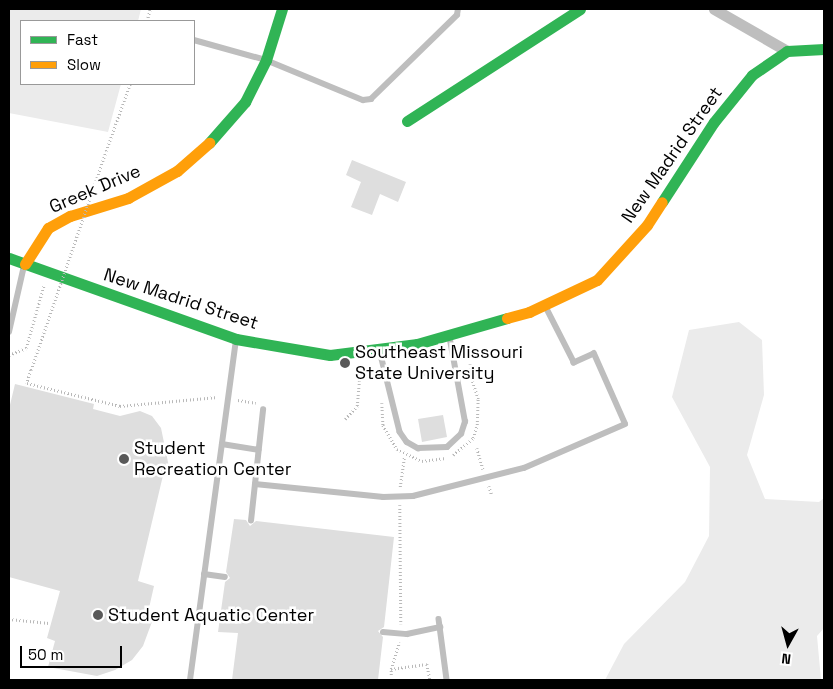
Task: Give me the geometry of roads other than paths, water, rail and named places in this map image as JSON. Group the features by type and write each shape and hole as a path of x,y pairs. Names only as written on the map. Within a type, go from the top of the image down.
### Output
{"street":[{"name":"Greek Drive","path":"25,264 48,228 70,216 128,198 177,171 210,142 245,102 266,60 282,9"},
{"path":"407,121 580,9"},
{"path":"714,9 787,51"},
{"name":"New Madrid Street","path":"9,258 236,339 330,356 380,349 449,335 544,305 597,280 647,225 714,122 752,75 787,51 821,46"}],"lane":[{"path":"195,40 266,60 363,100 371,99 457,15 458,9"},
{"path":"9,332 25,264"},
{"path":"9,299 16,301"},
{"path":"255,484 400,496 476,482 524,468 625,424 594,354 574,363 544,305"},
{"path":"380,349 400,432 408,442 418,448 447,447 460,434 466,422 449,335"},
{"path":"190,680 236,339"},
{"path":"251,521 264,410"},
{"path":"222,444 259,450"},
{"path":"204,574 225,577"},
{"path":"439,619 447,680"},
{"path":"384,632 400,633 440,627"}],"place":[{"name":"Southeast Missouri State University","path":"345,363"},
{"name":"Student Recreation Center","path":"124,459"},
{"name":"Student Aquatic Center","path":"98,615"}]}
